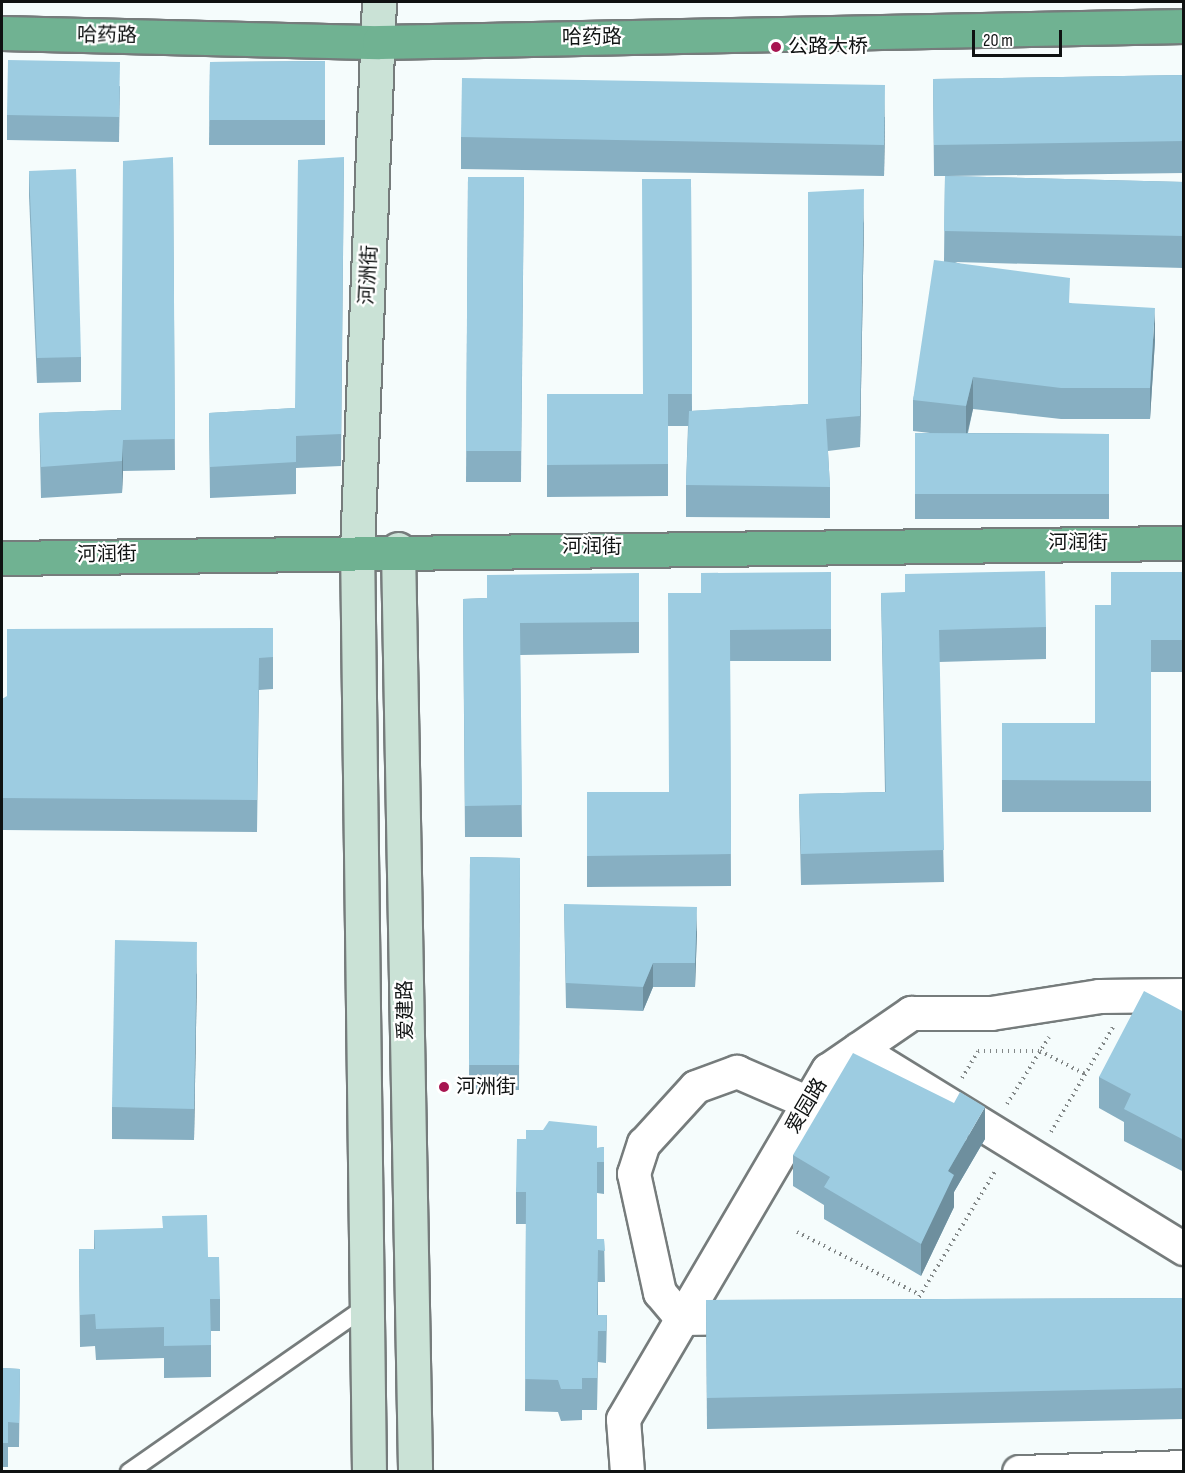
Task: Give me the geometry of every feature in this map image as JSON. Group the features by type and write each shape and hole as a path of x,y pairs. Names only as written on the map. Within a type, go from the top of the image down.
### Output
{"highway":[{"name":"哈药路","path":"2,33 380,42 1184,26"},
{"name":"河润街","path":"2,558 357,549 1184,543"}],"main road":[{"name":"河洲街","path":"357,549 380,42 379,2"},
{"path":"357,549 369,1305 369,1472"},
{"name":"爱建路","path":"398,549 415,1472"}],"street":[{"name":"爱园路","path":"627,1472 623,1419 828,1070 911,1012 1002,1012 1072,1000 1184,995"},
{"path":"859,1049 1184,1249"},
{"path":"777,1317 682,1318 657,1282 634,1174 644,1144 696,1087 737,1072 809,1103"},
{"path":"1019,1472 1184,1467"}],"lane":[{"path":"129,1472 369,1305"}],"path":[{"path":"914,1305 1013,1144 1085,1074 1132,996"},
{"path":"1013,1144 1040,1051 1072,1000"},
{"path":"947,1103 1002,1012"},
{"path":"978,1051 1040,1051 1085,1074"},
{"path":"797,1232 920,1295"}],"building":[{"path":"8,60 120,62 119,117 7,115"},
{"path":"325,61 325,120 209,120 210,62"},
{"path":"1184,75 1184,141 934,145 933,79"},
{"path":"462,78 885,85 884,145 461,137"},
{"path":"173,157 175,439 123,440 122,461 41,467 39,413 121,410 123,161"},
{"path":"344,157 341,434 296,436 296,462 210,467 209,413 295,408 298,160"},
{"path":"76,169 81,357 37,358 29,171"},
{"path":"945,176 1184,182 1184,236 944,231"},
{"path":"468,177 524,177 521,451 466,451"},
{"path":"642,179 691,179 692,394 668,394 668,464 547,465 547,394 643,394"},
{"path":"864,189 860,416 826,419 830,487 686,485 689,411 808,404 808,192"},
{"path":"934,260 1070,278 1069,303 1155,308 1150,388 1061,388 973,377 966,406 913,400"},
{"path":"915,433 1109,434 1109,494 915,494"},
{"path":"1045,571 1046,627 939,630 944,850 801,854 799,794 886,792 881,593 905,592 905,574"},
{"path":"831,572 831,629 730,630 731,854 587,856 587,792 669,792 668,593 701,593 701,573"},
{"path":"1111,572 1184,572 1184,640 1151,640 1151,781 1002,780 1002,723 1095,723 1095,605 1111,605"},
{"path":"639,573 639,622 520,623 522,805 465,806 463,599 487,598 487,575"},
{"path":"273,628 273,657 259,658 257,800 2,798 2,699 7,696 7,629"},
{"path":"470,857 520,858 519,1065 469,1065"},
{"path":"564,904 697,907 695,963 653,963 643,987 566,983"},
{"path":"115,940 197,942 194,1109 112,1107"},
{"path":"1144,991 1184,1012 1184,1140 1124,1109 1131,1094 1099,1077"},
{"path":"853,1053 954,1103 960,1092 985,1107 948,1171 954,1175 921,1244 824,1187 830,1177 793,1155"},
{"path":"549,1121 597,1126 597,1148 604,1147 604,1162 597,1162 597,1239 604,1239 605,1251 598,1250 597,1315 607,1315 606,1331 598,1331 597,1378 582,1378 582,1389 561,1389 558,1380 525,1379 526,1192 516,1192 517,1139 526,1139 526,1130 543,1130"},
{"path":"207,1215 208,1257 219,1257 220,1299 210,1299 211,1345 164,1346 164,1327 96,1329 95,1314 80,1315 79,1249 95,1249 94,1230 163,1228 162,1216"},
{"path":"1184,1298 1184,1388 707,1398 706,1300"},
{"path":"2,1368 20,1369 19,1423 8,1422 8,1443 2,1443"}],"place":[{"name":"公路大桥","path":"776,47"},
{"name":"河洲街","path":"444,1087"}]}
